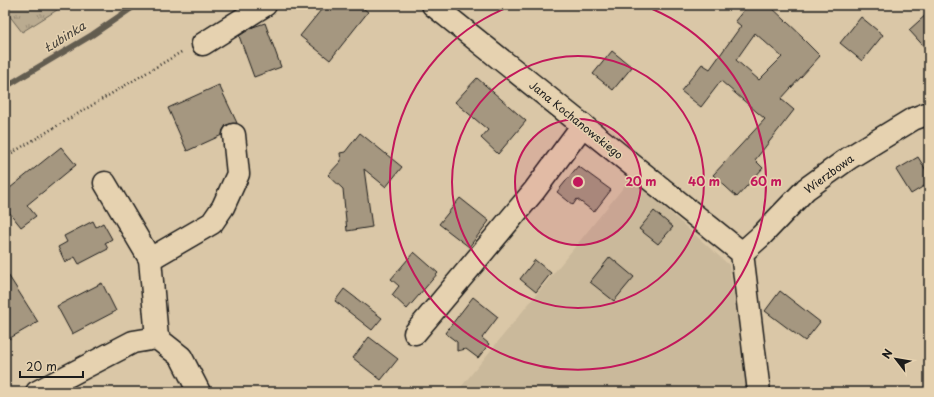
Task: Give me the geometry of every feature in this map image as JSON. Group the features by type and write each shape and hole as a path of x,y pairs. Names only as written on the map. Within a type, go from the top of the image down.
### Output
{"street":[{"path":"195,46 265,5"},
{"name":"Jana Kochanowskiego","path":"433,5 742,253"},
{"name":"Wierzbowa","path":"742,253 761,236 806,189 849,158 913,119 929,113"},
{"path":"415,333 534,191 583,125"},
{"path":"150,259 212,224 223,207 238,174 234,135"},
{"path":"105,183 150,259 157,338 181,357 199,392"},
{"path":"742,253 759,392"},
{"path":"37,392 133,342 157,338"}],"path":[{"path":"5,157 195,46"}],"shaded area":[{"path":"631,178 729,265 749,392 457,392"}],"green space":[{"path":"5,5 65,5 22,32 5,10"}],"building":[{"path":"325,5 359,5 368,12 330,60 300,36"},
{"path":"748,5 769,5 803,37 802,38 820,56 781,99 794,110 755,160 763,168 737,197 713,175 765,119 721,81 701,107 681,91 702,64 710,69 741,26 735,21","holes":["755,33 782,57 759,80 736,60"]},
{"path":"929,12 929,52 909,30"},
{"path":"861,17 883,35 862,61 840,43"},
{"path":"265,23 281,67 254,77 239,36 253,27"},
{"path":"612,51 632,67 613,90 593,74"},
{"path":"477,78 526,121 498,154 481,138 488,130 455,102"},
{"path":"219,85 237,123 226,125 222,135 187,151 168,108"},
{"path":"360,133 402,167 386,187 364,169 372,227 347,231 343,189 328,175 341,161 340,153 345,152"},
{"path":"61,147 76,165 27,205 36,216 21,227 5,207 5,192"},
{"path":"918,157 929,175 929,183 911,194 896,170"},
{"path":"578,166 611,190 594,212 577,199 573,205 557,192"},
{"path":"460,198 489,221 469,247 439,224"},
{"path":"654,211 673,227 658,244 639,229"},
{"path":"93,221 96,227 103,223 112,239 105,243 108,249 79,264 75,257 65,262 58,247 67,242 64,236"},
{"path":"414,252 438,273 407,309 392,295 399,286 391,279"},
{"path":"610,257 634,277 614,301 590,282"},
{"path":"535,260 551,273 536,292 520,279"},
{"path":"5,270 38,322 5,341"},
{"path":"102,283 116,311 72,334 57,306"},
{"path":"344,289 382,318 372,330 335,301"},
{"path":"780,291 820,322 805,341 765,311"},
{"path":"473,297 498,317 482,338 489,344 478,358 466,349 457,351 457,342 445,333"},
{"path":"369,337 398,359 381,380 353,358"}],"waterway":[{"name":"Łubinka","path":"5,87 92,35 136,5"}]}
